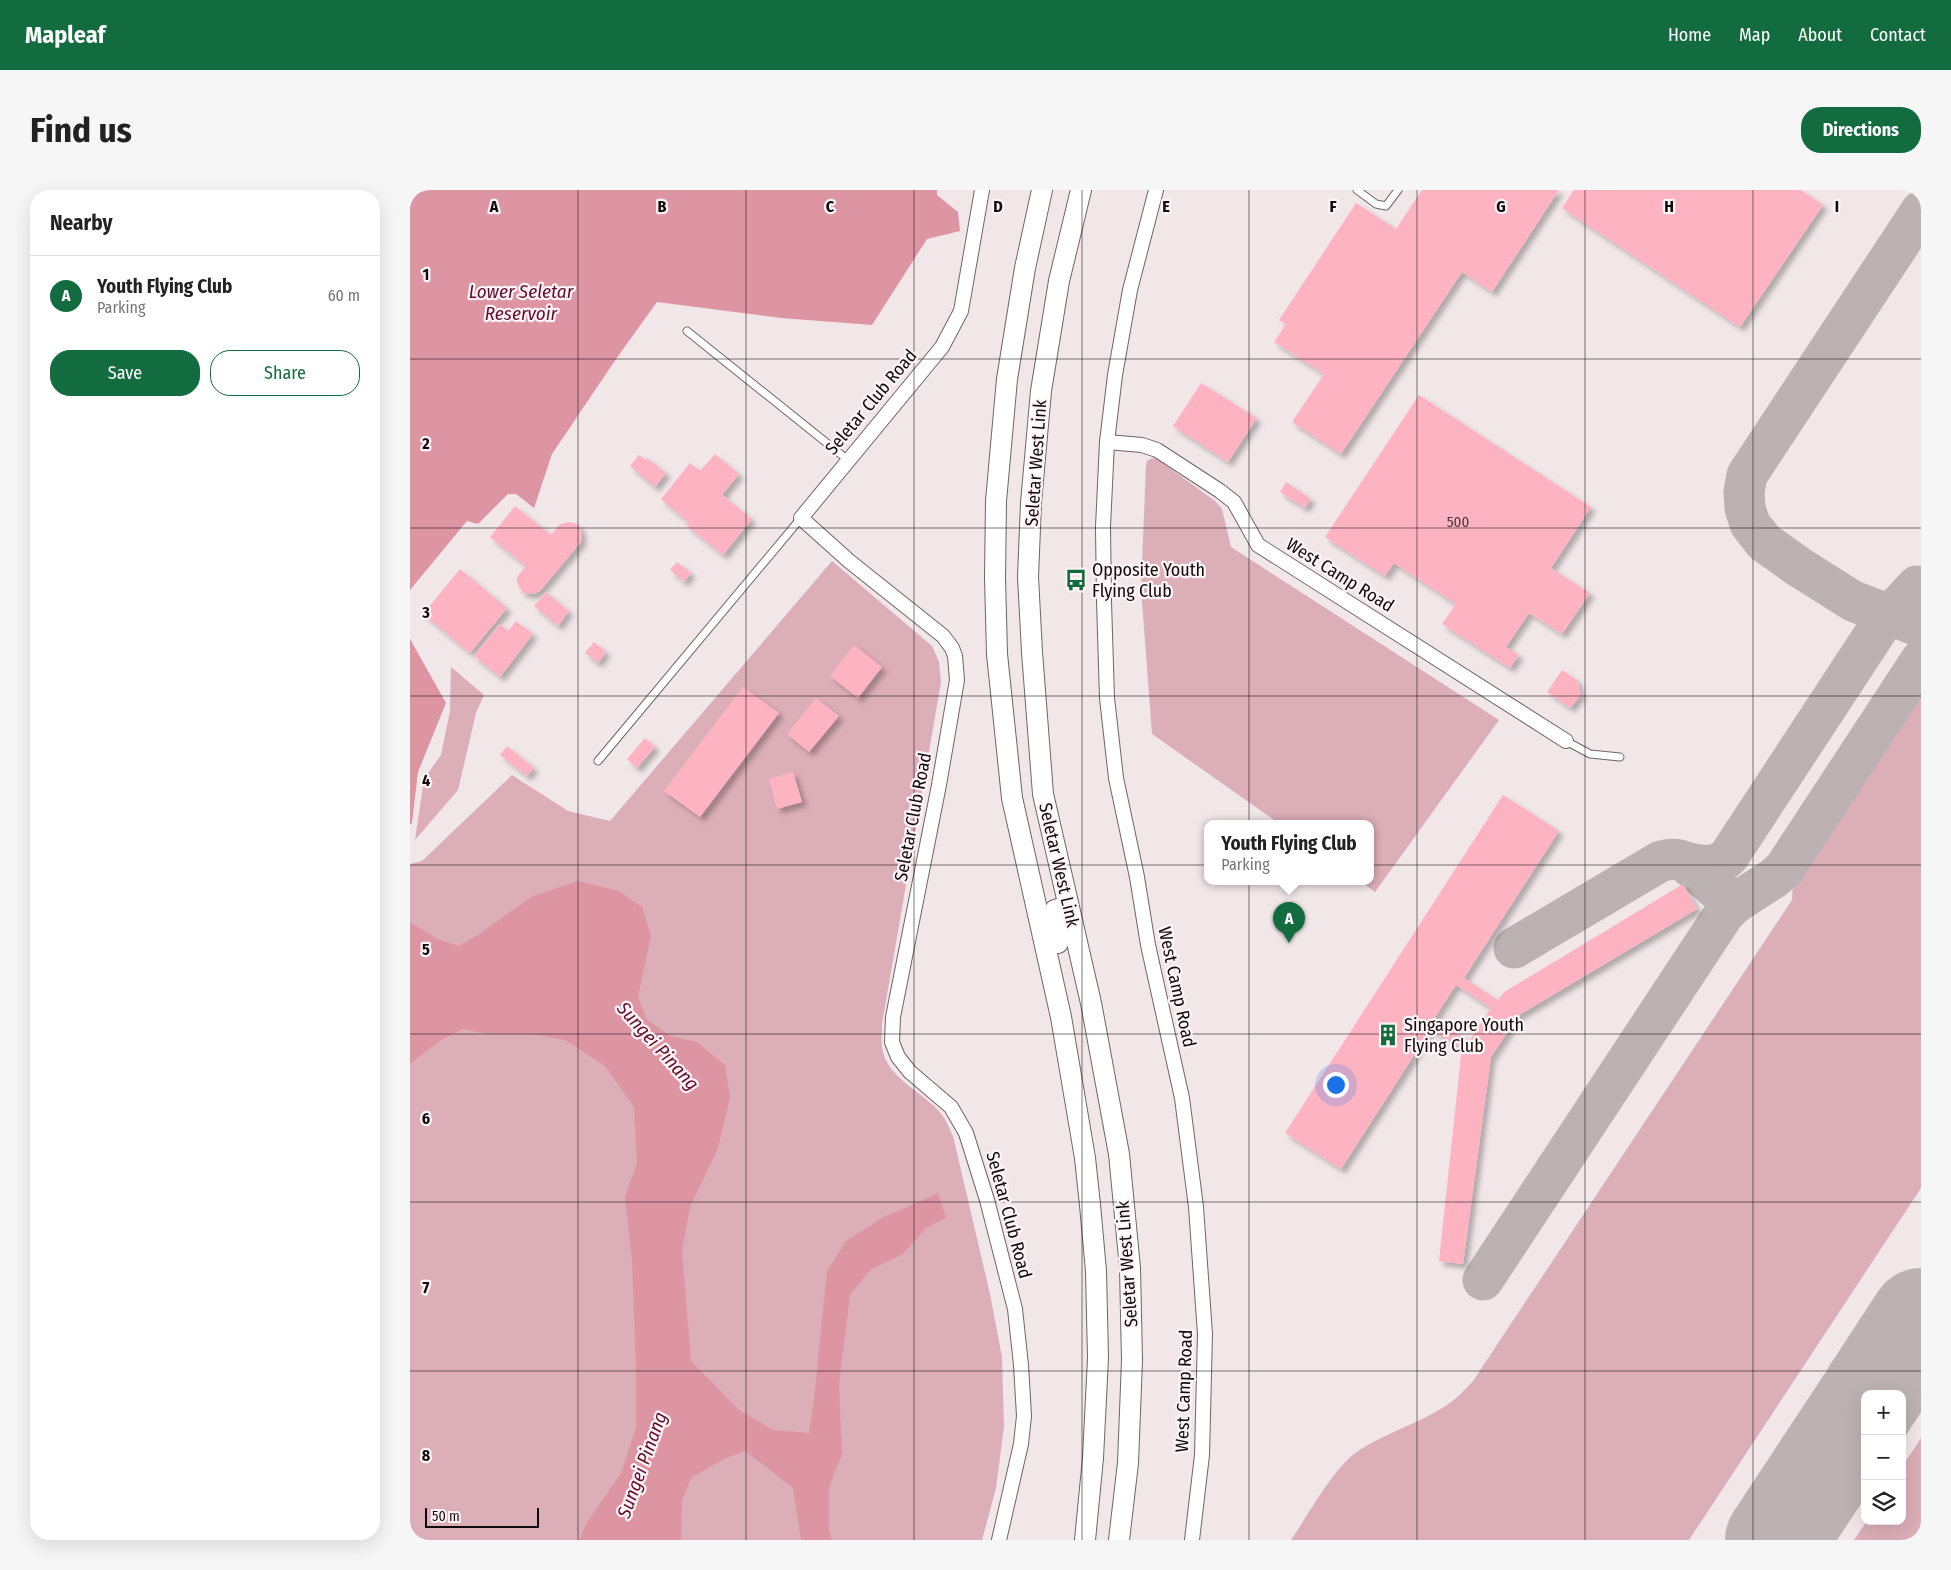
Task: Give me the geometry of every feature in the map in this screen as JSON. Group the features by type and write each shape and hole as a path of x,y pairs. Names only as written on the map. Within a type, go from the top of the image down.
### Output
{"main road":[{"name":"Seletar West Link","path":"1042,190 1025,268 1007,379 996,501 995,578 997,654 1012,798 1061,1017 1085,1158 1096,1271 1098,1367 1093,1458 1085,1540"},
{"name":"Seletar West Link","path":"1081,190 1059,281 1041,391 1028,578 1043,794 1091,1003 1119,1154 1130,1268 1132,1360 1128,1463 1119,1540"},
{"path":"1061,1017 1062,964 1053,915 1055,910 1068,906"}],"street":[{"name":"Seletar Club Road","path":"982,190 961,311 942,348 801,518 849,561 943,636 952,648 955,656 957,680 939,785 893,1017 892,1042 898,1058 910,1072 951,1107 966,1133 976,1160 1015,1309 1024,1416 1021,1444 999,1540"},
{"name":"West Camp Road","path":"1156,190 1130,290 1115,375 1107,442 1103,527 1104,601 1110,726 1116,778 1137,877 1148,945 1182,1098 1196,1207 1206,1334 1202,1455 1192,1540"},
{"name":"West Camp Road","path":"1107,442 1142,445 1157,450 1220,490 1234,502 1258,545 1566,741"}],"lane":[{"path":"1357,190 1376,204 1386,206 1398,190"},
{"path":"687,331 848,460"},
{"path":"598,761 801,518"},
{"path":"1566,741 1590,754 1620,757"}],"shaded area":[{"path":"1152,458 1157,459 1215,501 1222,509 1231,547 1499,720 1375,892 1365,885 1374,885 1374,820 1274,820 1152,734 1141,588 1147,461"},
{"path":"832,561 932,646 939,662 941,682 882,1024 882,1047 885,1058 898,1077 935,1107 944,1117 953,1136 990,1294 1002,1357 1004,1427 996,1488 982,1540 410,1540 410,864 422,861 512,775 568,811 610,821"},
{"path":"451,667 484,695 476,713 458,790 415,840 424,779 441,755 450,711"},
{"path":"1921,681 1921,1188 1689,1540 1291,1540 1313,1505 1349,1458 1368,1445 1444,1407 1473,1381 1792,900 1793,877"},
{"path":"1921,1438 1921,1540 1854,1540 1864,1525 1906,1525 1906,1461"}],"water":[{"name":"Lower Seletar Reservoir","path":"410,190 937,190 937,195 958,212 960,231 927,239 872,325 781,318 657,302 552,454 534,508 516,494 508,494 478,524 467,521 410,590"},
{"path":"410,639 446,703 418,772 412,823 410,825"},
{"name":"Sungei Pinang","path":"578,881 619,891 642,907 651,936 638,997 647,1020 670,1036 697,1042 725,1065 730,1097 718,1148 690,1207 682,1251 691,1361 739,1410 773,1430 809,1433 827,1271 846,1241 882,1218 938,1193 946,1218 926,1228 903,1254 871,1269 850,1295 839,1384 842,1454 829,1487 829,1530 832,1540 801,1540 793,1488 745,1451 724,1459 691,1478 682,1501 681,1540 579,1540 586,1524 621,1473 636,1427 632,1261 625,1197 637,1163 634,1107 605,1066 565,1040 533,1034 488,1034 462,1029 439,1041 410,1064 410,922 437,939 459,946 478,935 531,897"}],"building":[{"path":"1422,190 1559,190 1492,292 1462,272 1341,454 1292,422 1324,374 1274,342 1286,324 1279,320 1356,203 1396,229"},
{"path":"1574,190 1801,190 1823,205 1740,327 1562,208"},
{"path":"1201,383 1257,418 1228,462 1173,426"},
{"path":"1419,395 1591,507 1551,568 1590,593 1562,634 1529,613 1506,647 1519,655 1510,668 1442,624 1456,604 1394,563 1385,576 1325,537"},
{"path":"715,454 739,474 722,495 752,519 723,555 686,525 688,522 661,499 690,463 700,471"},
{"path":"639,455 646,460 647,458 666,473 655,487 630,466"},
{"path":"1286,482 1311,499 1305,508 1280,492"},
{"path":"515,506 551,535 560,524 570,522 579,525 582,534 581,542 540,591 533,594 523,593 517,583 517,577 526,566 490,537"},
{"path":"677,562 691,573 684,582 670,570"},
{"path":"460,569 507,608 470,653 423,614"},
{"path":"546,592 569,611 558,626 534,606"},
{"path":"516,621 533,634 500,677 474,656 500,624 508,631"},
{"path":"594,642 606,652 598,663 585,653"},
{"path":"854,645 882,667 858,698 830,676"},
{"path":"1562,670 1577,680 1581,695 1570,708 1547,692"},
{"path":"743,687 779,713 700,817 664,791"},
{"path":"816,698 839,716 809,752 787,734"},
{"path":"645,738 655,747 637,768 627,759"},
{"path":"507,746 534,768 527,776 500,755"},
{"path":"793,772 802,802 777,809 769,779"},
{"name":"Singapore Youth Flying Club","path":"1503,795 1559,831 1464,978 1498,1000 1504,992 1683,884 1697,909 1519,1015 1491,1057 1463,1264 1439,1261 1461,1056 1464,1050 1431,1029 1341,1169 1285,1133","holes":["1456,985 1491,1008 1469,1041 1434,1019"]}],"taxiway":[{"path":"1921,211 1747,475 1744,492 1745,508 1750,524 1764,542 1853,601 1921,627"},
{"path":"1685,862 1709,865 1720,863 1729,856 1879,627 1917,586"},
{"path":"1514,948 1661,861 1673,859 1685,862 1724,896 1733,899 1746,896 1774,878 1784,869 1921,660"},
{"path":"1483,1280 1724,914 1746,896"}],"runway":[{"path":"1875,1390 1921,1319"},
{"path":"1776,1540 1861,1411"}],"place":[{"name":"Opposite Youth Flying Club","path":"1076,580"},
{"name":"Youth Flying Club","path":"1289,943"},
{"name":"Singapore Youth Flying Club","path":"1388,1035"}]}
